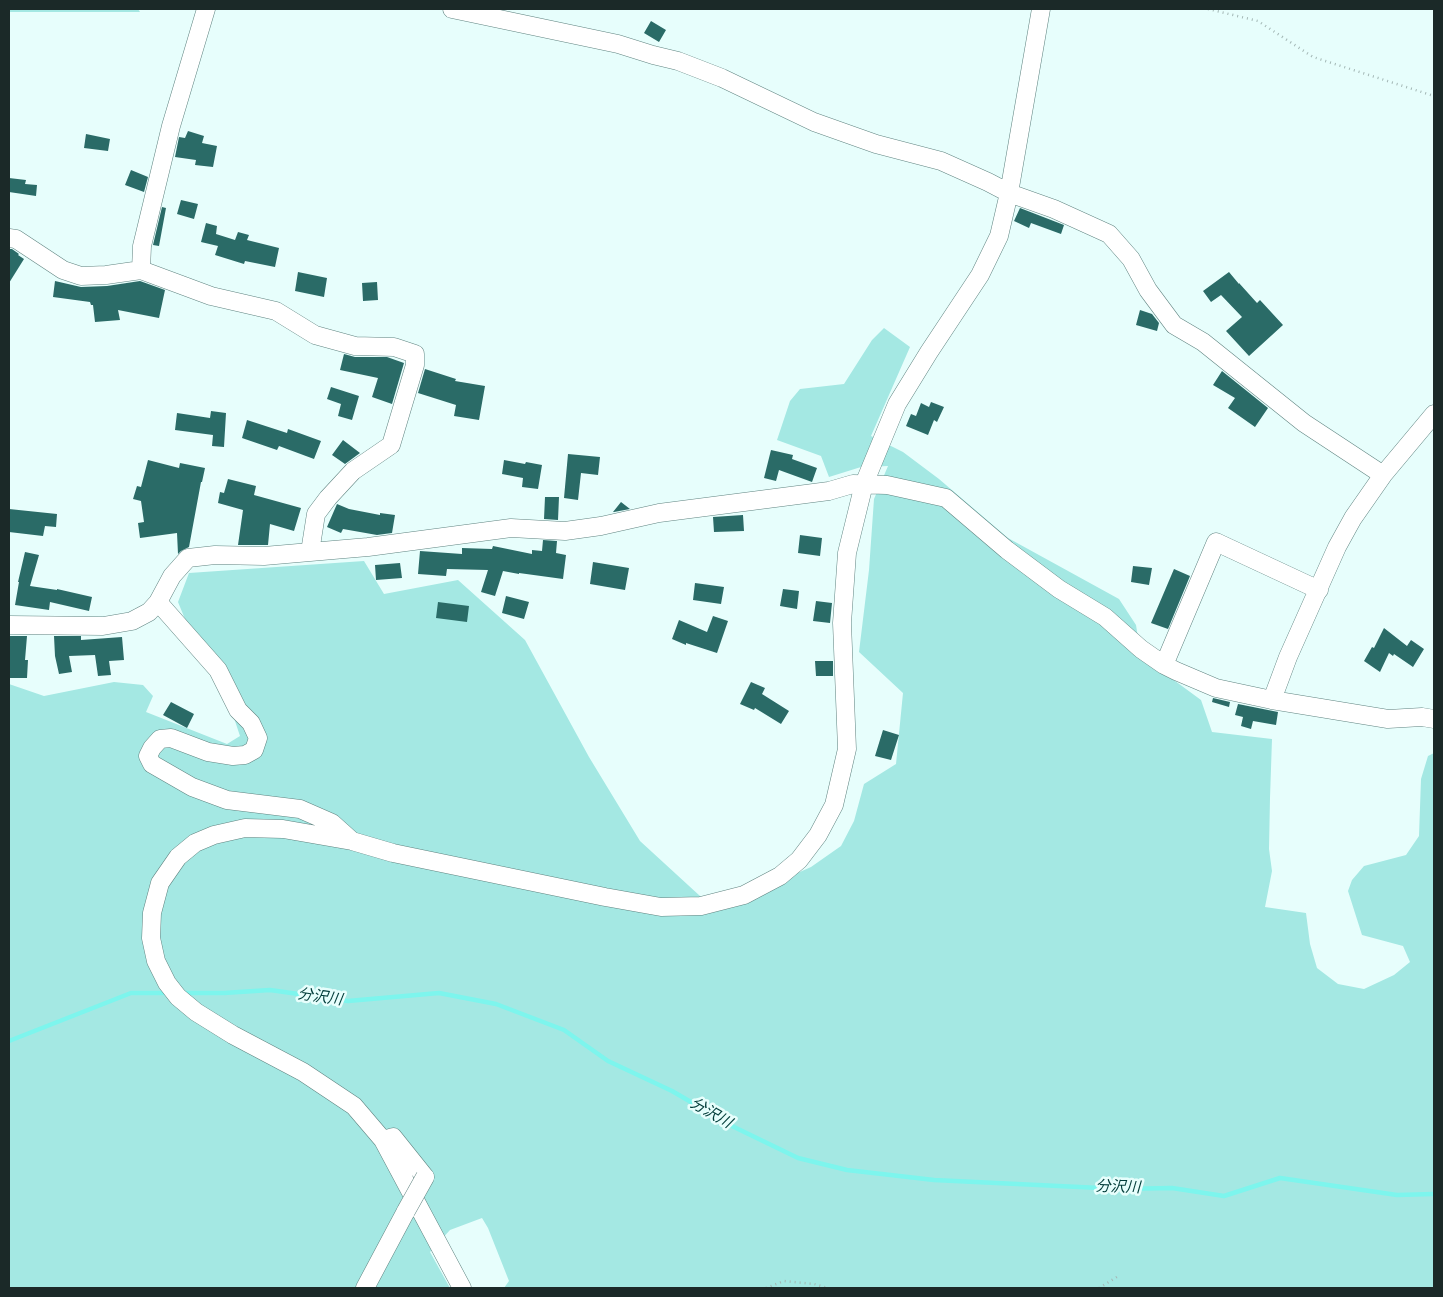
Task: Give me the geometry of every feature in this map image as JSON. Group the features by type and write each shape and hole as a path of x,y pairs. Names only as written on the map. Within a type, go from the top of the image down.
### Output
{"street":[{"path":"141,270 142,246 171,126 206,9"},
{"path":"452,9 618,44 678,61 722,78 814,122 876,144 941,161 1009,193 1054,209 1109,234 1131,259 1148,290 1174,325 1203,342 1304,424 1383,475"},
{"path":"462,1288 383,1140 354,1106 303,1072 233,1035 196,1012 167,983 156,961 151,938 152,913 160,883 178,857 195,843 214,835 245,828 283,829 352,841 403,855 660,907 701,906 744,895 780,876 798,860 818,835 834,805 847,749 842,623 847,553 864,484 897,404 980,275 999,236 1009,193 1041,9"},
{"path":"9,238 16,239 63,270 80,276 106,275 141,270 211,296 276,311 315,335 355,346 394,347 415,354 415,365 391,445 353,471 328,498 316,514 310,552"},
{"path":"1272,700 1288,657 1341,540 1353,518 1383,475 1434,414"},
{"path":"9,625 103,626 132,621 149,612 158,602 172,576 188,558 215,555 264,556 310,552 511,528 565,532 658,513 829,491 853,484 887,485 946,498 1007,550 1059,589 1104,617 1141,649 1164,665 1216,688 1272,700 1388,718 1422,717 1434,719"},
{"path":"1164,665 1216,542 1319,590"},
{"path":"158,602 218,670 238,710 251,723 258,738 254,750 245,755 233,756 208,752 171,738 160,739 148,756 152,764 192,786 227,800 300,809 332,823 352,841"},
{"path":"365,1288 425,1177 393,1137 383,1140"}],"path":[{"path":"1208,9 1258,21 1313,57 1434,96"},
{"path":"1099,1288 1120,1275"},
{"path":"766,1288 784,1281 814,1284 828,1288"}],"shaded area":[{"path":"9,9 138,9 140,12 9,12"},
{"path":"884,328 910,347 871,436 903,452 939,479 1008,538 1119,599 1136,625 1141,656 1201,700 1212,732 1272,739 1269,849 1272,871 1265,907 1306,913 1310,944 1317,968 1338,984 1364,989 1394,975 1410,962 1403,946 1362,935 1348,891 1352,880 1364,866 1406,855 1419,836 1421,779 1428,756 1434,753 1434,1288 504,1288 509,1281 488,1228 482,1218 450,1230 430,1252 450,1288 9,1288 9,684 44,696 114,682 143,685 153,696 146,712 227,744 240,736 230,706 187,624 178,602 189,573 364,561 384,594 458,580 525,640 589,757 640,841 700,896 719,908 811,867 841,846 854,821 864,784 896,764 903,693 859,652 869,570 874,499 888,466 861,467 829,477 821,456 777,440 790,401 800,389 844,384 872,340"}],"building":[{"path":"651,21 666,30 659,42 644,33"},
{"path":"188,131 204,136 202,143 217,146 213,167 195,165 196,160 175,157 179,137 185,138"},
{"path":"86,134 110,139 108,151 84,148"},
{"path":"131,170 148,177 144,192 125,185"},
{"path":"9,178 26,180 25,184 37,185 36,196 9,192"},
{"path":"181,200 198,204 194,219 177,214"},
{"path":"162,207 166,208 159,246 153,245"},
{"path":"1020,208 1064,225 1061,234 1031,223 1029,228 1014,221"},
{"path":"206,223 217,226 216,234 235,240 238,232 249,235 247,240 279,248 275,267 245,261 244,264 215,255 218,246 201,242"},
{"path":"9,249 12,249 24,259 9,283"},
{"path":"298,272 327,278 324,297 295,291"},
{"path":"1229,272 1257,303 1260,300 1283,325 1249,356 1226,331 1242,317 1221,295 1211,302 1203,291"},
{"path":"55,281 81,287 107,286 140,281 165,290 159,318 118,310 120,320 95,322 93,305 90,302 53,297"},
{"path":"377,282 378,300 363,301 362,283"},
{"path":"1140,310 1152,314 1159,323 1157,331 1136,325"},
{"path":"344,354 355,357 387,357 404,363 392,404 372,397 378,378 340,370"},
{"path":"425,369 456,379 455,381 485,386 479,420 454,416 456,405 418,393"},
{"path":"1222,371 1268,408 1255,427 1228,408 1235,398 1213,385"},
{"path":"331,387 359,396 352,420 338,416 341,404 327,399"},
{"path":"931,402 944,407 937,422 934,420 928,435 906,426 911,414 916,416 921,403 929,407"},
{"path":"211,411 226,413 224,447 212,446 213,435 175,430 177,413 210,418"},
{"path":"247,420 287,433 288,429 321,441 314,459 279,446 277,450 242,438"},
{"path":"343,440 360,453 345,464 332,455"},
{"path":"771,450 793,455 792,459 817,468 812,482 779,470 776,481 764,478"},
{"path":"568,454 600,457 598,475 581,473 578,500 564,498"},
{"path":"148,460 179,468 180,463 205,468 189,547 178,554 177,533 140,538 138,523 144,522 141,501 133,499 137,486 141,487"},
{"path":"504,460 542,465 538,489 522,487 523,478 502,474"},
{"path":"228,479 256,486 254,495 301,508 294,531 270,524 268,545 238,545 243,510 218,503 220,492 224,493"},
{"path":"545,497 559,497 558,520 544,519"},
{"path":"621,502 630,509 613,512"},
{"path":"337,504 349,509 380,515 380,513 395,515 392,533 377,535 343,529 341,533 327,527"},
{"path":"9,509 57,514 56,527 45,526 43,536 9,532"},
{"path":"743,515 744,531 714,532 713,517"},
{"path":"800,535 822,538 820,556 798,553"},
{"path":"543,540 557,541 556,553 566,555 563,579 503,571 495,596 481,592 488,570 447,569 446,576 418,574 420,551 462,554 462,548 492,549 493,546 532,554 532,550 542,551"},
{"path":"25,552 39,555 30,586 57,589 92,597 89,611 50,602 49,610 15,605"},
{"path":"593,562 629,568 625,590 590,584"},
{"path":"400,563 402,578 376,580 375,565"},
{"path":"1133,566 1152,568 1149,585 1131,582"},
{"path":"1174,569 1190,576 1168,629 1151,623"},
{"path":"695,583 724,587 721,604 693,600"},
{"path":"783,589 799,591 797,609 780,606"},
{"path":"506,596 529,602 524,619 502,613"},
{"path":"816,601 832,603 830,623 813,621"},
{"path":"438,602 469,606 467,622 436,618"},
{"path":"713,616 728,621 717,653 686,643 686,645 672,639 679,620 707,632"},
{"path":"1384,628 1407,646 1411,640 1424,649 1413,667 1394,654 1393,656 1389,653 1380,672 1364,661 1372,647 1374,648"},
{"path":"9,636 27,636 25,660 28,660 27,678 9,678"},
{"path":"54,636 81,636 81,640 122,637 124,660 109,661 111,675 98,676 95,655 69,656 72,672 59,674 55,656"},
{"path":"815,661 833,661 833,676 816,676"},
{"path":"751,682 765,688 762,694 789,711 781,724 755,708 754,710 740,704"},
{"path":"1213,698 1230,702 1229,707 1212,702"},
{"path":"171,702 194,714 187,728 163,715"},
{"path":"1238,704 1278,712 1276,725 1253,721 1251,729 1241,726 1243,717 1235,715"},
{"path":"883,730 899,735 891,760 875,756"}],"waterway":[{"name":"分沢川","path":"181,993 270,990 348,1001 439,993 496,1004 564,1030 608,1061 672,1091 734,1127 798,1158 847,1170 934,1180 1121,1189 1172,1188 1224,1196 1280,1178 1397,1195 1434,1194"},
{"name":"分沢川","path":"9,1041 131,993 168,993"}]}
